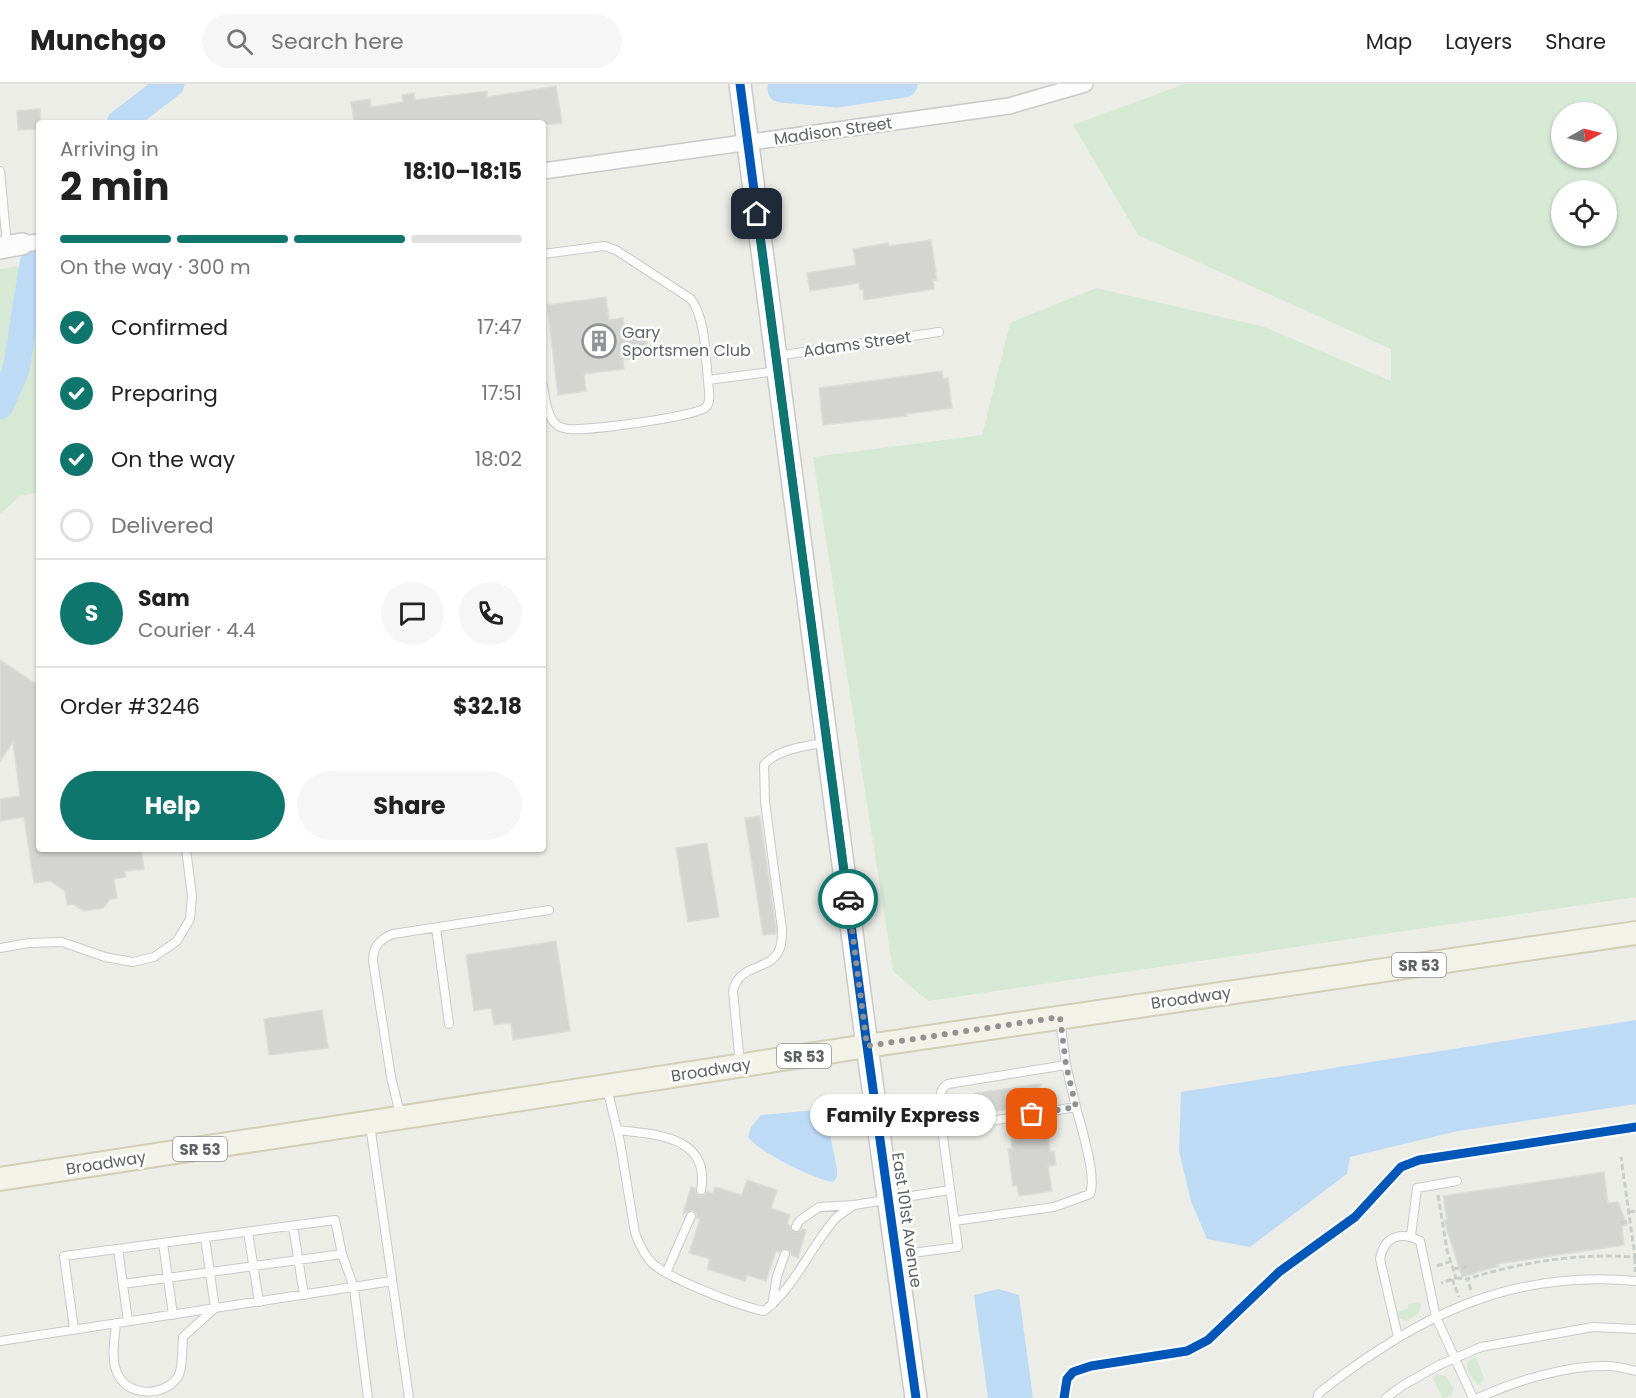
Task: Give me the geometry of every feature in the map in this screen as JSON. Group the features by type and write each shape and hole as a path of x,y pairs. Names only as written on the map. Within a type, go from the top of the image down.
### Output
{"main road":[{"name":"Broadway","path":"0,1179 867,1046 1636,933"}],"street":[{"name":"East 101st Avenue","path":"740,84 826,741 916,1398"},
{"name":"Madison Street","path":"546,171 1009,106 1085,84"}],"lane":[{"path":"0,171 17,245"},
{"path":"546,254 604,246 616,250 691,299 700,318 709,401 700,411 681,416 587,429 557,426 546,403"},
{"name":"Adams Street","path":"708,380 776,364 939,332"},
{"path":"740,1066 733,991 735,981 741,975 773,959 780,948 782,929 765,802 764,765 771,757 783,752 826,741"},
{"path":"0,948 29,943 62,942 105,957 133,962 154,957 177,941 190,919 192,896 186,852"},
{"path":"400,1119 391,1077 373,951 376,946 385,937 393,934 549,910"},
{"path":"436,928 449,1024"},
{"path":"954,1221 1054,1207 1090,1194 1093,1186 1066,1065 1060,1017"},
{"path":"896,1255 958,1247 942,1129 941,1092 948,1084 1066,1065"},
{"path":"607,1087 617,1130 634,1233 640,1247 652,1262 666,1273 746,1308 764,1311 788,1286 836,1218 854,1205"},
{"path":"942,1129 1076,1107"},
{"path":"370,1124 409,1398"},
{"path":"617,1130 664,1136 678,1141 693,1153 700,1166 703,1178 701,1190"},
{"path":"1411,1236 1417,1188 1457,1181"},
{"path":"796,1227 799,1221 819,1207 854,1205 950,1190"},
{"path":"666,1273 691,1216"},
{"path":"74,1329 64,1256 335,1220 342,1254 354,1288 368,1398"},
{"path":"293,1226 304,1295"},
{"path":"248,1232 259,1302"},
{"path":"1398,1336 1380,1258 1382,1249 1391,1240 1401,1235 1411,1236 1420,1241 1436,1317 1473,1398"},
{"path":"205,1238 215,1308"},
{"path":"162,1243 173,1314"},
{"path":"118,1249 128,1321"},
{"path":"123,1284 342,1254"},
{"path":"772,1305 777,1276 785,1254"},
{"path":"1317,1398 1319,1393 1358,1362 1398,1336 1476,1299 1544,1282 1613,1279 1636,1281"},
{"path":"0,1341 392,1281"},
{"path":"116,1323 115,1370 126,1389 138,1395 155,1395 168,1389 179,1374 183,1337 215,1308"},
{"path":"1386,1398 1429,1370 1481,1347 1593,1327 1636,1329"},
{"path":"1478,1398 1502,1387 1570,1370 1610,1366 1636,1371"}],"path":[{"path":"1451,1262 1436,1266 1439,1284 1531,1262 1577,1257 1635,1257 1621,1157"},
{"path":"1436,1185 1458,1297 1472,1292 1467,1279"},
{"path":"1629,1212 1636,1211"},
{"path":"1621,1223 1630,1221"},
{"path":"1453,1269 1467,1267"}],"green space":[{"path":"1185,84 1636,84 1636,897 928,1001 893,971 813,457 982,435 1010,323 1096,288 1265,327 1391,381 1391,349 1138,235 1073,125"},
{"path":"36,263 36,493 20,496 0,514 0,269"},
{"path":"1418,1302 1421,1304 1419,1313 1407,1321 1398,1318 1396,1315 1398,1311 1408,1309 1408,1304"},
{"path":"1476,1357 1484,1378 1480,1386 1470,1375 1467,1367 1468,1363"},
{"path":"1437,1374 1446,1376 1453,1388 1452,1395 1443,1398 1433,1379"}],"water":[{"path":"1636,1020 1636,1104 1458,1131 1350,1157 1347,1174 1250,1247 1207,1239 1191,1201 1179,1151 1181,1092"},
{"path":"825,1109 837,1169 837,1177 833,1182 788,1164 763,1150 748,1137 751,1127 761,1115"},
{"path":"998,1289 1019,1295 1033,1398 988,1398 974,1295"}],"building":[{"path":"556,86 562,123 546,125 546,120 354,120 351,102 370,99 371,107 403,102 402,95 414,93 415,100 487,91 487,97"},
{"path":"40,109 41,120 36,120 36,129 18,130 17,111"},
{"path":"931,240 937,280 933,280 934,289 864,300 863,289 860,290 859,283 810,291 807,273 856,265 853,249 888,243 889,246"},
{"name":"Gary Sportsmen Club","path":"606,297 609,320 623,318 625,332 645,329 649,356 623,360 624,369 584,374 586,391 558,395 547,305"},
{"path":"942,371 943,379 948,378 952,408 906,414 907,416 823,425 819,388"},
{"path":"0,660 36,684 36,852 141,852 144,869 125,871 126,877 114,879 117,898 110,899 103,908 84,911 73,904 67,905 65,891 50,881 34,883 24,817 0,821 0,799 20,796 13,742 0,761"},
{"path":"760,816 776,934 763,935 745,818"},
{"path":"707,843 719,917 688,922 676,848"},
{"path":"556,941 570,1031 513,1040 511,1023 494,1025 491,1008 474,1011 466,955"},
{"path":"322,1010 328,1048 269,1055 264,1019"},
{"path":"1041,1084 1032,1106 968,1115 976,1093"},
{"path":"1047,1129 1050,1151 1054,1151 1056,1165 1048,1166 1052,1191 1019,1196 1017,1185 1013,1186 1008,1149 1012,1148 1011,1139 1019,1138 1019,1133"},
{"path":"1604,1172 1608,1203 1618,1202 1627,1225 1622,1226 1624,1245 1497,1264 1498,1266 1462,1277 1444,1220 1447,1219 1443,1196"},
{"path":"747,1180 777,1190 771,1208 790,1215 787,1224 793,1232 806,1230 798,1258 791,1255 786,1248 779,1252 776,1251 766,1281 747,1275 745,1281 707,1269 710,1259 689,1253 700,1219 693,1210 683,1214 691,1187 695,1188 696,1193 700,1196 707,1191 713,1193 715,1187 742,1195"}],"waterway":[{"path":"124,120 171,84"},
{"path":"781,89 838,94 904,84"},
{"path":"0,406 16,370 36,255"}],"cycle path":[{"path":"740,84 867,1046 916,1398"},
{"path":"1064,1398 1067,1379 1073,1372 1091,1366 1187,1351 1208,1340 1279,1272 1355,1217 1401,1167 1419,1160 1636,1127"}],"way so far":[{"path":"848,899 867,1046 1060,1017 1066,1065 1076,1107 1032,1114"}],"place":[{"name":"Gary Sportsmen Club","path":"599,341"},
{"name":"Family Express","path":"1032,1114"}],"route":[{"path":"757,214 848,899"}]}
